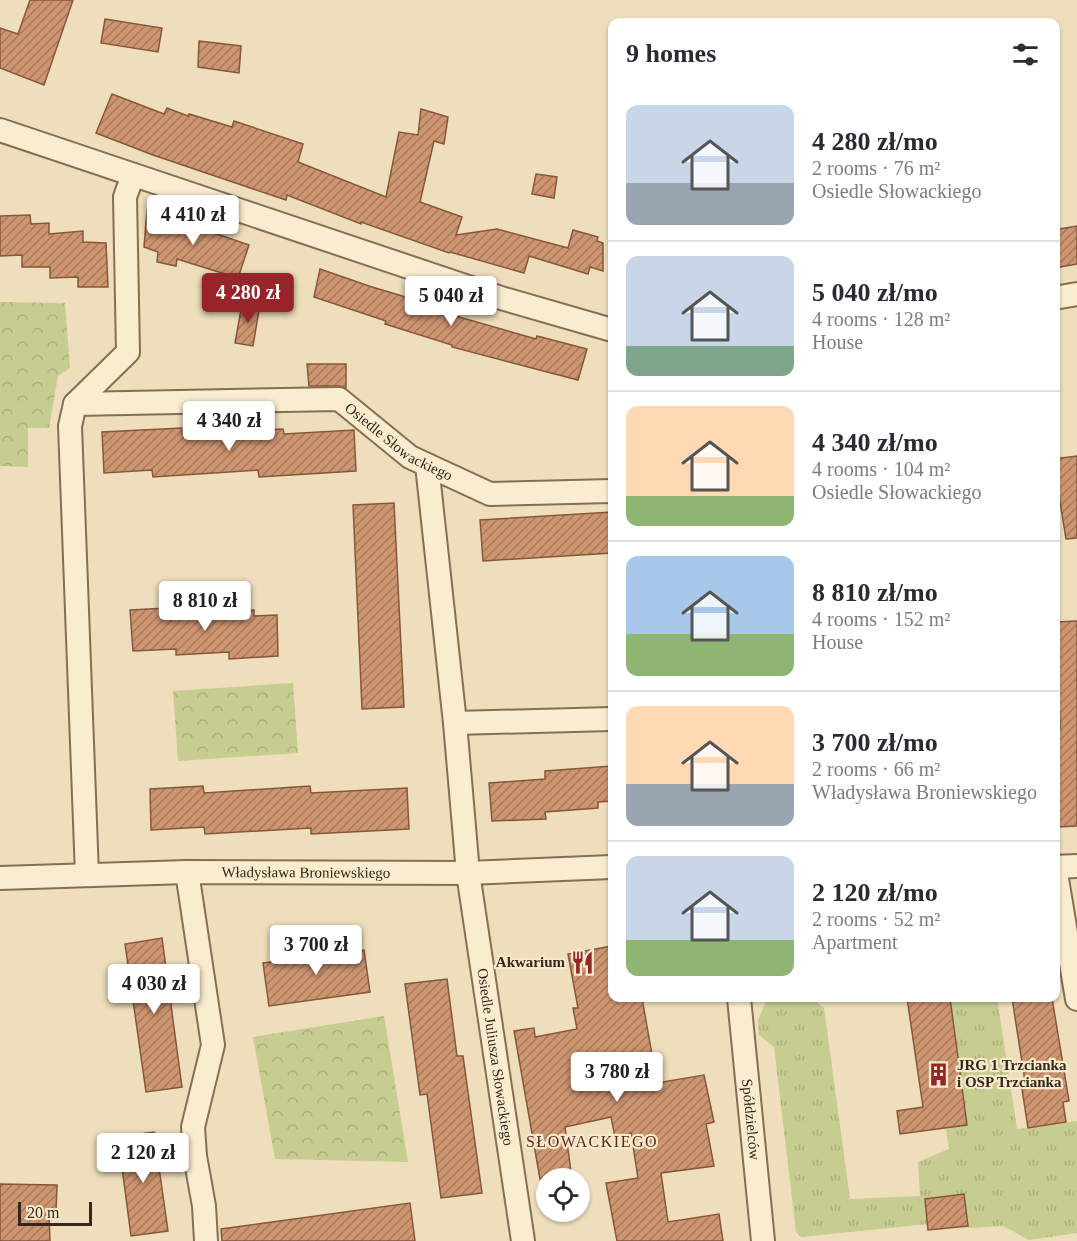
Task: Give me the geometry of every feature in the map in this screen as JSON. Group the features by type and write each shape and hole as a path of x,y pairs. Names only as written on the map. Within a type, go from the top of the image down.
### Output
{"street":[{"path":"0,130 501,298 608,329"},
{"path":"87,875 70,426 75,404 128,352 125,197 133,175"},
{"path":"1060,297 1077,294"},
{"name":"Osiedle Słowackiego","path":"75,404 339,399 410,457 490,494 608,491"},
{"name":"Osiedle Juliusza Słowackiego","path":"427,465 455,723 468,873 523,1241"},
{"path":"455,723 608,719"},
{"path":"1060,867 1077,866"},
{"name":"Władysława Broniewskiego","path":"0,878 187,872 468,873 608,867"},
{"path":"187,872 213,1045 193,1127 195,1156 204,1206 206,1241"},
{"path":"1060,897 1077,999"},
{"name":"Spółdzielców","path":"739,1002 762,1241"}],"green space":[{"path":"0,302 65,303 70,368 58,376 49,428 28,428 28,467 0,466"},
{"path":"293,683 298,753 178,761 173,691"},
{"path":"766,1002 817,1002 824,1008 850,1199 920,1196 918,1162 949,1149 946,1129 967,1125 951,1002 998,1002 1017,1129 1077,1121 1077,1233 1029,1240 1003,1226 968,1228 967,1226 928,1224 801,1237 796,1232 774,1047 759,1035 758,1020"},
{"path":"384,1016 408,1162 275,1159 253,1037"}],"building":[{"path":"30,0 73,0 44,85 0,68 0,28 18,34"},
{"path":"105,19 162,28 158,52 101,43"},
{"path":"199,41 241,46 239,73 198,67"},
{"path":"112,94 164,114 167,108 232,127 234,121 303,144 298,162 386,197 399,132 418,135 421,109 448,117 444,144 434,141 420,202 462,217 456,235 497,229 568,248 573,230 598,237 597,241 603,243 603,271 590,267 588,274 529,256 524,273 449,253 361,222 361,224 287,195 286,200 153,155 96,133"},
{"path":"536,174 557,177 554,198 532,194"},
{"path":"147,210 249,245 238,278 177,259 176,266 157,262 158,252 144,247"},
{"path":"30,215 31,224 49,223 49,234 83,231 83,242 106,243 108,287 78,287 78,277 50,278 50,267 22,267 22,255 0,256 0,216"},
{"path":"1077,226 1077,264 1060,267 1060,229"},
{"path":"320,269 446,309 445,313 536,339 537,336 587,349 578,380 452,347 452,345 385,324 386,321 314,297"},
{"path":"242,304 260,304 253,346 235,343"},
{"path":"307,364 346,364 346,388 309,386"},
{"path":"182,428 182,434 283,429 284,434 354,430 356,471 259,477 258,470 153,477 152,470 104,473 102,432"},
{"path":"1077,456 1077,538 1066,539 1060,502 1060,458"},
{"path":"394,503 404,707 362,709 353,505"},
{"path":"608,512 608,553 483,561 480,520"},
{"path":"205,606 205,612 254,610 254,616 277,615 278,656 229,659 229,652 176,655 176,649 133,651 130,610"},
{"path":"1077,621 1077,826 1060,827 1060,728 1060,622"},
{"path":"608,766 608,801 598,802 598,808 545,812 546,819 492,821 489,783 545,779 545,771"},
{"path":"203,786 204,793 310,786 311,793 407,788 409,829 311,834 311,828 205,834 204,827 151,830 150,789"},
{"path":"162,938 182,1087 146,1092 125,944"},
{"path":"339,947 340,953 364,950 370,992 269,1006 263,963 287,960 286,955"},
{"path":"608,947 608,1002 643,1002 657,1083 704,1075 714,1122 706,1124 714,1166 661,1173 668,1222 719,1214 723,1241 617,1241 606,1183 638,1178 631,1133 615,1137 611,1117 565,1127 571,1168 538,1168 514,1031 534,1028 535,1037 577,1029 573,1008 578,1008 568,954"},
{"path":"447,979 457,1056 463,1056 482,1193 441,1198 427,1094 420,1095 405,984"},
{"name":"JRG 1 Trzcianka i OSP Trzcianka","path":"908,1002 951,1002 967,1125 900,1134 897,1111 923,1107"},
{"path":"1013,1002 1053,1002 1069,1101 1063,1102 1066,1122 1028,1128 1022,1089 1026,1088"},
{"path":"154,1132 168,1231 131,1236 118,1137"},
{"path":"0,1184 57,1185 56,1213 49,1213 50,1241 0,1241"},
{"path":"964,1194 968,1226 928,1230 925,1199"},
{"path":"410,1203 415,1241 222,1241 221,1229"}],"place":[{"name":"Akwarium","path":"583,962"},
{"name":"JRG 1 Trzcianka i OSP Trzcianka","path":"939,1074"}],"district":[{"name":"SŁOWACKIEGO","path":"592,1141"}]}
